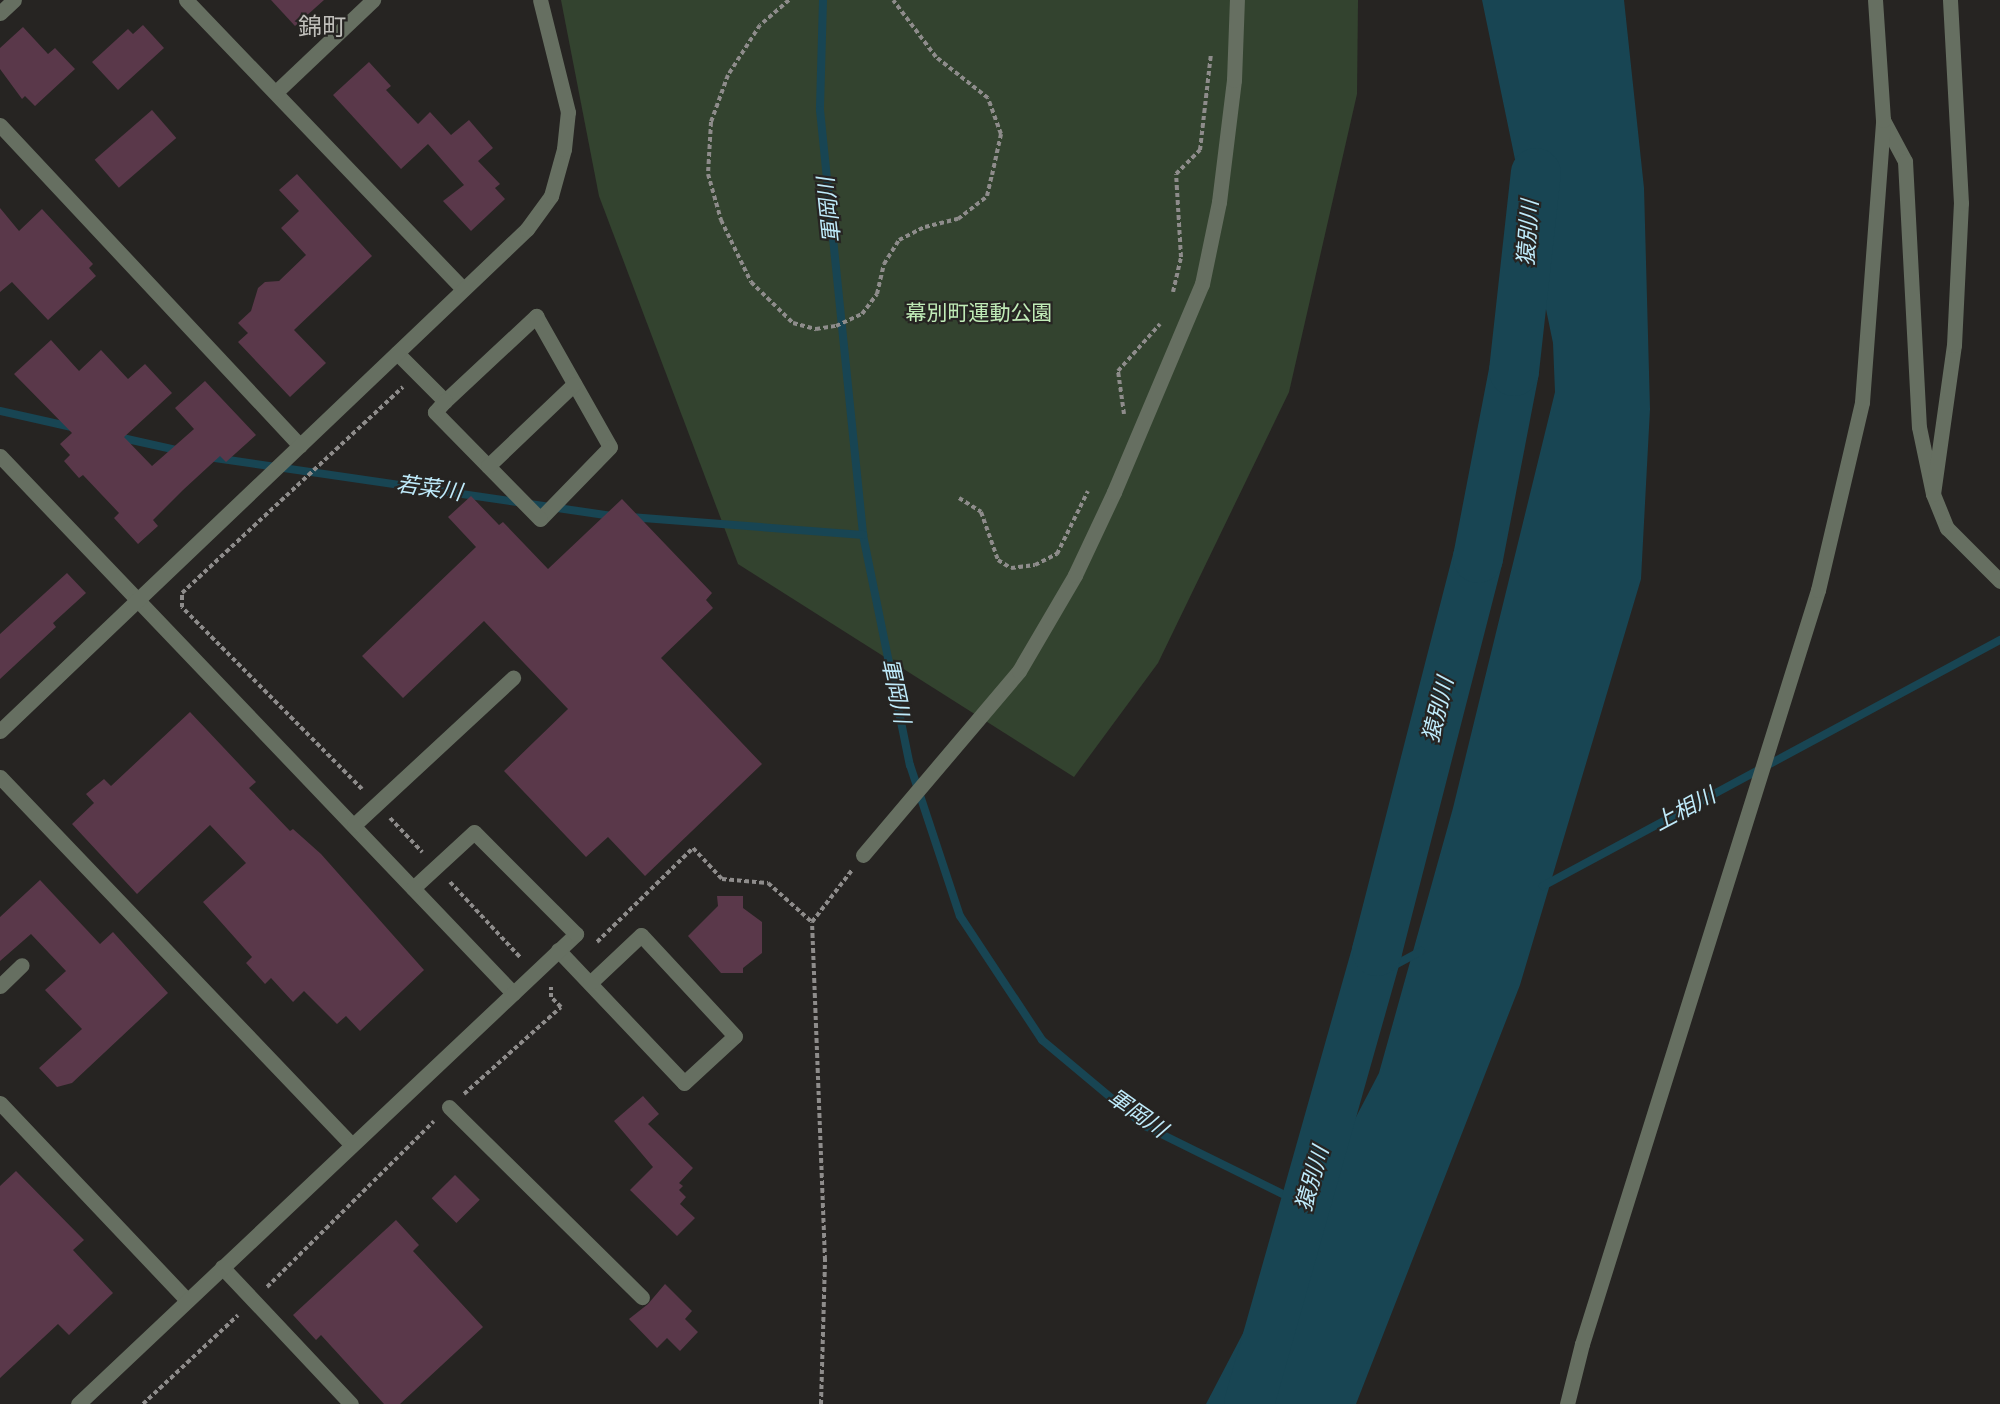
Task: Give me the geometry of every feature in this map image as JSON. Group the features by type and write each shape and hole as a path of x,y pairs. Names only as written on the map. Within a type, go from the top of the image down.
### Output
{"street":[{"path":"0,14 14,0"},
{"path":"186,0 462,288"},
{"path":"276,92 373,0"},
{"path":"0,731 397,353 462,288 527,229 551,196 559,168 568,112 540,0"},
{"path":"863,855 1019,670 1075,575 1114,492 1202,284 1219,202 1234,80 1237,0"},
{"path":"1568,1404 1582,1344 1818,590 1862,402 1883,120 1875,0"},
{"path":"1933,494 1954,345 1961,203 1950,0"},
{"path":"1883,120 1905,161 1919,427 1933,494 1947,528 2000,581"},
{"path":"0,125 300,446"},
{"path":"536,316 610,447 540,519 435,412 445,401 536,316"},
{"path":"397,353 445,401"},
{"path":"488,466 574,384"},
{"path":"0,456 513,993"},
{"path":"354,825 513,678"},
{"path":"0,777 351,1144"},
{"path":"78,1404 576,934 474,832 413,888"},
{"path":"558,950 684,1083 735,1036 641,935 590,983"},
{"path":"0,986 22,965"},
{"path":"0,1103 188,1300"},
{"path":"449,1107 642,1297"},
{"path":"222,1267 351,1404"}],"path":[{"path":"789,0 760,25 728,75 711,122 708,174 721,220 751,282 793,323 816,329 836,326 862,314 877,294 884,264 899,240 925,227 958,219 987,196 992,175 1001,134 988,98 936,57 893,0"},
{"path":"1170,301 1181,257 1176,174 1200,150 1212,45"},
{"path":"1121,422 1124,415 1118,371 1163,320"},
{"path":"142,1404 253,1300 449,1107 561,1007 550,998 549,988 535,972 436,867 182,607 182,593 417,374"},
{"path":"959,498 981,512 998,560 1011,568 1035,565 1057,554 1093,482"},
{"path":"549,988 693,848 722,879 768,883 812,922"},
{"path":"821,1404 825,1260 812,922 863,855"}],"green space":[{"name":"幕別町運動公園","path":"561,0 1358,0 1357,94 1289,392 1158,663 1074,777 738,564 599,196"}],"water":[{"path":"1482,0 1624,0 1644,188 1650,409 1641,579 1520,985 1356,1404 1206,1404 1379,1073 1453,808 1555,392 1553,343"}],"building":[{"path":"271,0 324,0 295,26"},
{"path":"143,25 164,48 118,90 92,62 128,29 133,34"},
{"path":"23,27 48,54 55,48 75,69 35,106 25,96 22,99 0,69 0,48"},
{"path":"369,62 391,86 386,90 418,124 430,112 451,135 469,120 493,148 478,161 500,184 495,188 505,199 471,231 443,201 464,185 428,144 401,169 333,95"},
{"path":"152,110 176,138 119,188 95,160"},
{"path":"297,174 372,256 294,330 326,363 290,397 238,342 248,333 238,323 251,311 258,288 265,282 279,281 306,255 281,228 299,211 279,190"},
{"path":"0,208 19,231 42,209 93,264 89,268 96,276 48,320 12,282 0,292"},
{"path":"51,340 79,371 101,350 128,379 145,364 172,393 124,437 152,466 194,429 175,408 205,381 256,435 226,462 220,456 183,490 153,520 158,526 138,544 114,518 119,513 83,475 79,478 64,461 70,455 60,444 72,433 14,374"},
{"path":"471,496 499,525 503,522 548,569 622,499 712,593 706,600 713,608 661,658 762,764 645,876 608,837 586,857 504,771 568,709 484,621 403,698 362,656 476,547 448,517"},
{"path":"67,573 86,593 53,623 56,627 0,679 0,634"},
{"path":"190,712 256,782 249,788 290,831 293,829 321,854 424,970 360,1031 346,1016 337,1024 304,991 293,1002 271,978 265,984 246,963 252,957 203,902 246,863 210,825 137,894 72,824 94,803 86,794 104,779 111,786"},
{"path":"40,880 100,944 113,932 168,993 72,1083 57,1087 39,1068 82,1029 45,990 66,971 31,934 0,961 0,917"},
{"path":"717,896 743,896 743,908 762,922 762,953 743,968 743,973 721,973 688,936 718,906"},
{"path":"643,1096 659,1114 648,1124 693,1168 679,1183 683,1186 679,1190 686,1197 680,1204 695,1218 677,1236 630,1190 653,1167 614,1121"},
{"path":"16,1171 84,1240 73,1250 113,1293 69,1335 58,1324 0,1378 0,1186"},
{"path":"455,1175 480,1200 456,1223 432,1198"},
{"path":"396,1220 419,1245 413,1251 483,1327 400,1404 384,1404 321,1335 316,1340 293,1315"},
{"path":"665,1284 692,1311 685,1319 698,1332 680,1351 667,1338 657,1348 629,1319 648,1304"}],"waterway":[{"name":"軍岡川","path":"823,0 820,110 863,535 910,765 960,916 1042,1040 1145,1126 1305,1205"},
{"name":"猿別川","path":"1249,1404 1377,951 1478,558 1514,371 1536,173"},
{"name":"若菜川","path":"0,411 76,428"},
{"name":"若菜川","path":"118,437 181,451"},
{"name":"若菜川","path":"208,457 614,516"},
{"name":"若菜川","path":"630,517 863,535"},
{"name":"上相川","path":"1543,886 2000,640"},
{"name":"上相川","path":"1369,979 1421,951"}],"district":[{"name":"錦町","path":"322,28"}]}
